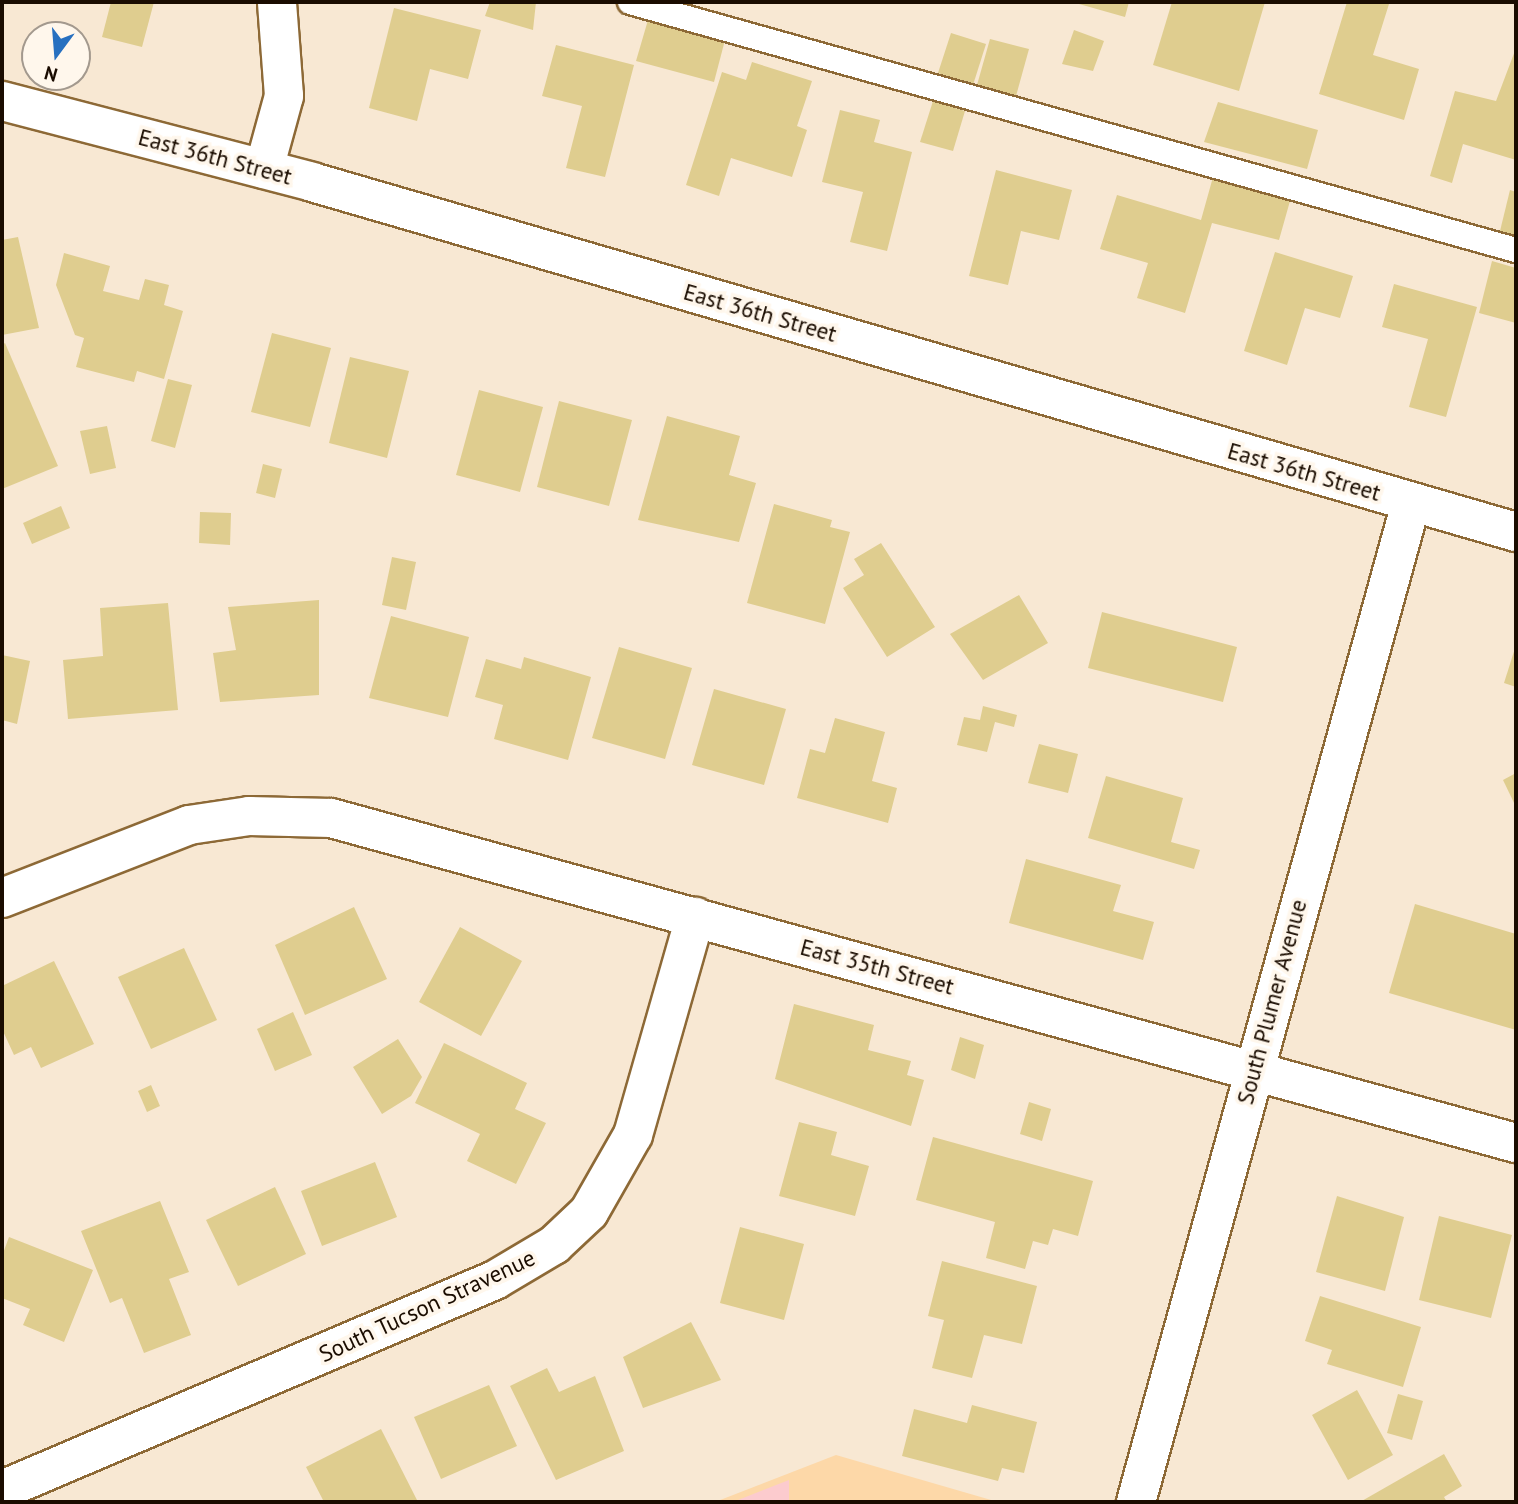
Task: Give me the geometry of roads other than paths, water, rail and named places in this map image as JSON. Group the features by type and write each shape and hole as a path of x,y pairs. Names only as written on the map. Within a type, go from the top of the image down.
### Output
{"street":[{"path":"264,169 284,96 278,2"},
{"name":"East 36th Street","path":"2,102 264,169 1516,532"},
{"name":"South Plumer Avenue","path":"1136,1502 1411,503"},
{"name":"East 35th Street","path":"2,898 123,846 234,818 331,818 1516,1143"},
{"name":"South Tucson Stravenue","path":"2,1490 495,1280 554,1245 589,1213 633,1135 695,917"}],"lane":[{"path":"630,2 1516,250"}]}
